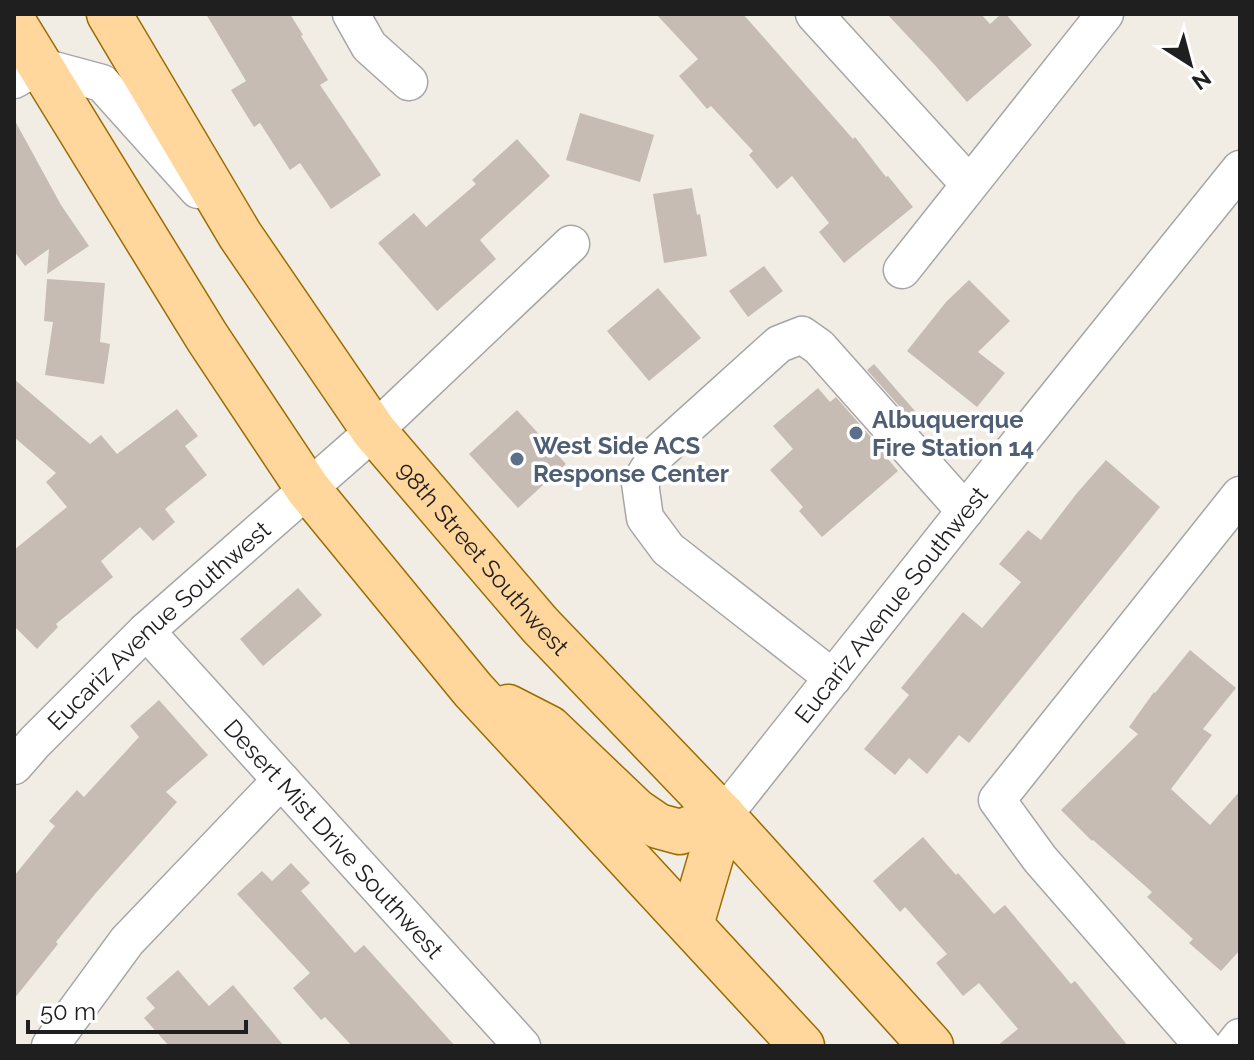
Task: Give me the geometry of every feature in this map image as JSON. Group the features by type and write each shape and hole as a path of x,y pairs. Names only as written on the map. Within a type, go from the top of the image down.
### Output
{"main road":[{"name":"98th Street Southwest","path":"109,14 240,235 374,431 540,625 723,816 931,1046"},
{"path":"14,23 27,73 308,489 473,690 802,1046"},
{"path":"473,690 549,728 636,811 658,826 680,832 723,816"},
{"path":"691,925 723,816"}],"street":[{"path":"351,14 369,46 409,82"},
{"path":"814,14 969,184"},
{"path":"902,270 1105,14"},
{"path":"27,73 102,83 240,235"},
{"name":"Eucariz Avenue Southwest","path":"723,816 1240,169"},
{"name":"Eucariz Avenue Southwest","path":"14,766 146,631 374,431 571,244"},
{"path":"833,678 668,549 645,518 640,483 658,453 779,344 802,335 819,347 965,511"},
{"path":"1203,1046 1040,859 997,800 1240,495"},
{"name":"Desert Mist Drive Southwest","path":"146,631 522,1046"},
{"path":"68,1039 127,941 281,780"},
{"path":"1233,1046 1240,1037"}],"building":[{"path":"206,14 290,14 328,80 320,85 381,175 331,209 300,163 290,170 260,123 254,127 231,90 246,81"},
{"path":"656,14 743,14 853,139 855,137 913,207 844,263 819,232 829,223 792,176 777,189 749,155 753,151 711,106 707,109 679,76 698,59"},
{"path":"887,14 981,14 990,24 1001,14 1006,14 1032,45 967,102"},
{"path":"580,113 654,135 640,182 566,160"},
{"path":"14,119 61,205 89,246 47,274 49,249 25,266 14,251"},
{"path":"517,139 550,176 480,240 496,259 437,311 378,243 414,213 426,227 476,184 472,180"},
{"path":"692,188 707,256 664,263 653,194"},
{"path":"764,266 783,291 748,317 729,291"},
{"path":"47,279 105,283 100,342 110,344 104,384 45,375 53,322 44,321"},
{"path":"969,280 1010,321 978,352 1005,373 977,407 907,351 946,302"},
{"path":"658,288 701,338 649,381 607,331"},
{"path":"874,364 922,419 916,425 867,370"},
{"path":"14,379 90,444 101,435 117,454 177,409 198,436 185,446 207,475 165,509 175,522 153,541 140,527 101,561 113,577 56,624 58,627 37,649 14,626 14,550 67,507 46,482 56,473 14,437"},
{"path":"818,388 830,402 836,397 898,471 822,537 799,511 803,507 770,470 793,449 773,426"},
{"name":"West Side ACS Response Center","path":"517,410 566,464 518,508 469,454"},
{"path":"1106,460 1160,507 969,743 959,735 927,774 909,758 895,775 864,749 909,695 901,688 963,612 982,628 1021,582 999,564 1028,530 1041,540"},
{"path":"298,588 322,615 263,666 240,639"},
{"path":"1190,650 1236,688 1203,729 1212,735 1171,789 1210,825 1240,791 1240,950 1221,971 1189,943 1193,939 1147,897 1152,892 1061,810 1138,734 1129,727"},
{"path":"159,700 208,755 166,792 177,802 95,894 14,999 14,876 55,826 49,821 77,790 84,797 139,737 130,726"},
{"path":"923,837 994,914 1005,905 1071,984 1075,981 1128,1046 997,1046 1018,1029 979,983 963,996 936,963 947,954 905,907 900,912 873,881"},
{"path":"291,863 310,883 301,891 355,953 364,945 455,1046 352,1046 325,1017 321,1020 293,988 310,973 237,894 262,871 272,881"},
{"path":"178,970 209,1006 233,985 284,1046 169,1046 144,1018 155,1008 146,998"}],"place":[{"name":"Albuquerque Fire Station 14","path":"856,433"},
{"name":"West Side ACS Response Center","path":"517,459"}]}
